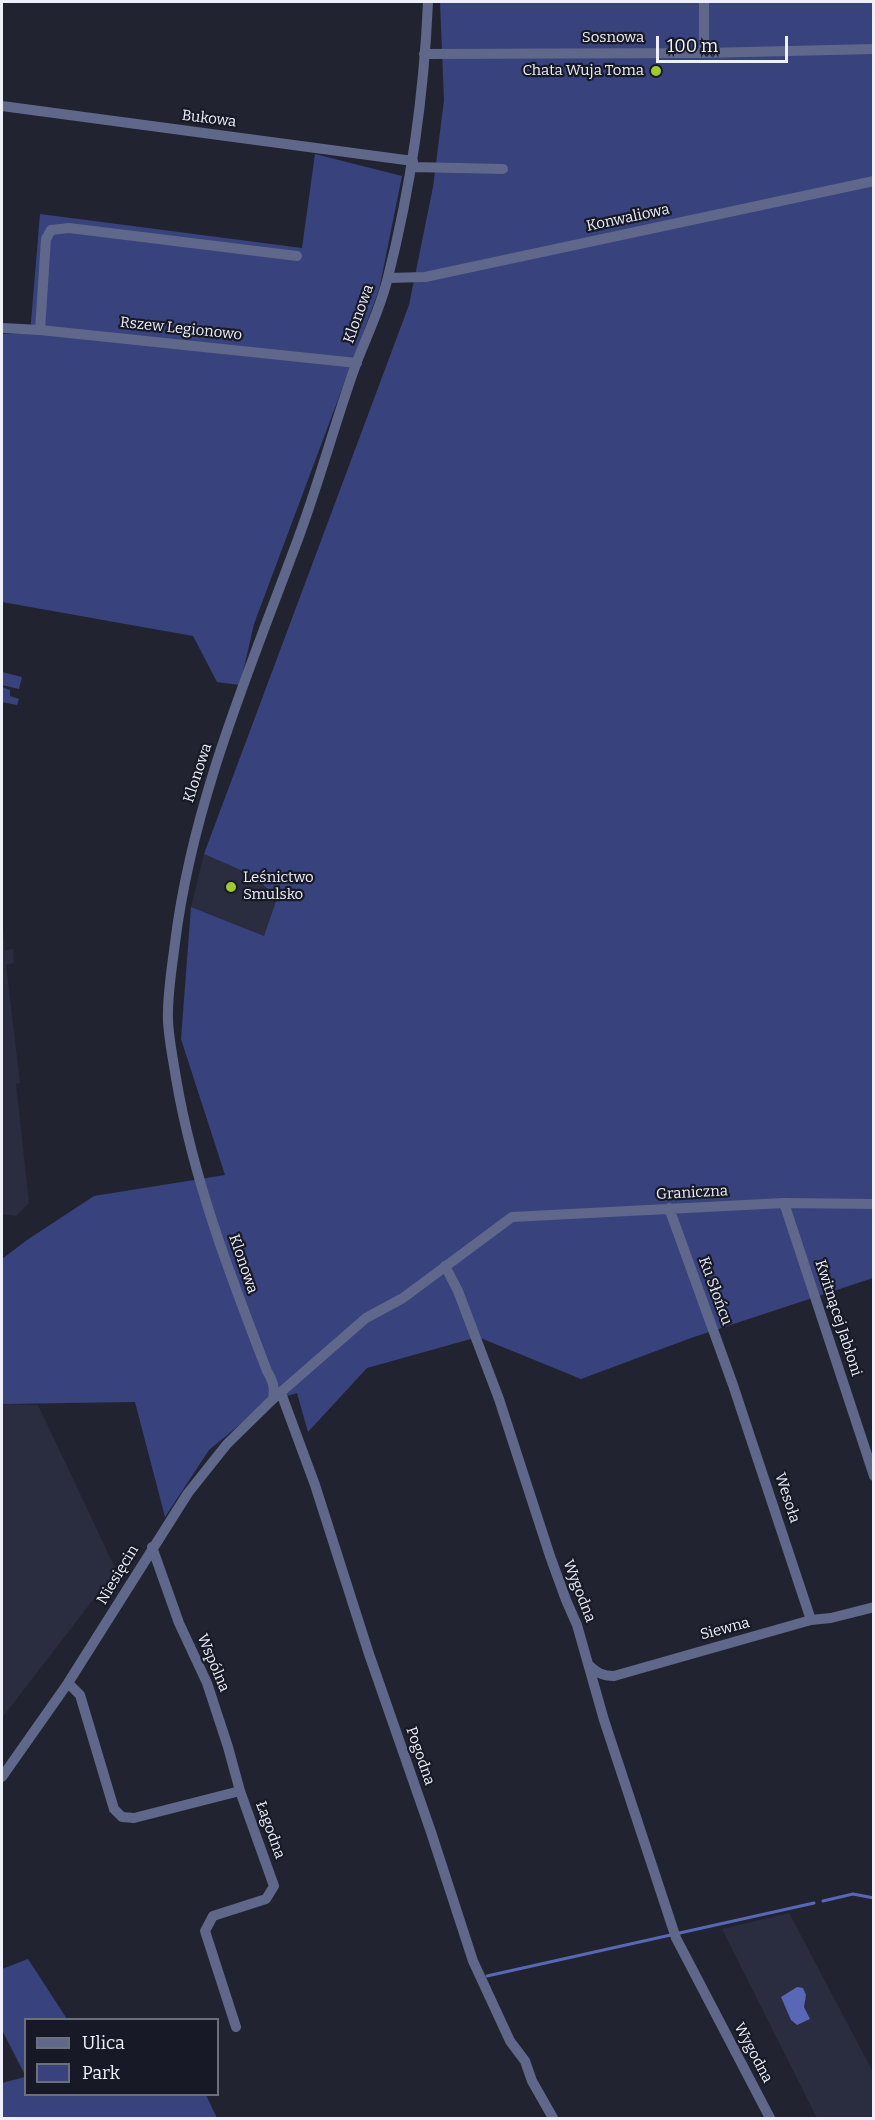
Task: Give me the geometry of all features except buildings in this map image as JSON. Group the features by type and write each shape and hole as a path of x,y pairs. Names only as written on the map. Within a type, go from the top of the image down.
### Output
{"street":[{"name":"Klonowa","path":"277,1396 236,1291 191,1152 169,1034 170,989 180,904 196,831 235,708 296,546 388,278 413,164 428,2"},
{"path":"704,2 704,53"},
{"name":"Sosnowa","path":"424,54 704,53 873,49"},
{"name":"Bukowa","path":"2,106 413,164"},
{"path":"413,164 503,169"},
{"name":"Konwaliowa","path":"388,278 425,277 873,181"},
{"path":"40,330 46,239 51,230 69,228 297,256"},
{"name":"Rszew Legionowo","path":"2,328 357,363"},
{"name":"Graniczna","path":"512,1217 784,1203 873,1204"},
{"name":"Kwitnącej Jabłoni","path":"784,1203 873,1476"},
{"name":"Ku Słońcu","path":"669,1208 733,1385"},
{"name":"Niesięcin","path":"2,1777 68,1683 188,1493 219,1452 277,1396 366,1318 403,1298 512,1217"},
{"name":"Wygodna","path":"445,1266 458,1291 499,1399 550,1556 577,1625 604,1720 674,1934 770,2118"},
{"name":"Wesoła","path":"733,1385 811,1620"},
{"name":"Pogodna","path":"277,1396 315,1485 369,1654 479,1977 510,2041 525,2061 532,2080 553,2118"},
{"name":"Wspólna","path":"152,1548 179,1623 207,1683 240,1791"},
{"name":"Siewna","path":"589,1665 597,1673 614,1676 811,1620 831,1618 873,1607"},
{"name":"Łagodna","path":"68,1683 80,1695 114,1809 122,1817 134,1818 240,1791 274,1886 266,1899 213,1916 205,1931 236,2027"}],"shaded area":[{"name":"Leśnictwo Smulsko","path":"204,854 254,876 277,898 264,936 191,907"},
{"path":"2,918 5,950 13,949 14,963 6,965 20,1083 16,1084 29,1203 16,1216 2,1214"},
{"path":"2,1404 38,1405 116,1570 2,1718"},
{"path":"789,1913 873,2072 873,2118 817,2118 722,1929"},
{"path":"797,1987 803,1988 806,1995 804,2007 810,2019 797,2025 791,2020 781,1997"}],"green space":[{"path":"440,2 873,2 873,1278 691,1338 581,1379 478,1337 367,1368 308,1432 297,1393 267,1402 209,1450 165,1517 135,1402 2,1404 2,1259 94,1196 225,1175 181,1039 191,907 264,936 277,898 254,876 204,854 409,305 433,187 444,100"},
{"path":"315,154 402,176 379,290 254,624 240,685 217,682 193,636 2,602 2,334 30,334 40,214 302,248"},
{"path":"2,672 22,677 19,689 2,685"},
{"path":"2,687 10,690 10,696 19,699 17,705 2,702"},
{"path":"28,1959 66,2018 24,2018 24,2073 2,2030 2,1969"},
{"path":"24,2077 24,2096 206,2096 217,2118 2,2118 2,2083"}],"waterway":[{"path":"823,1901 853,1894 874,1898"},
{"path":"487,1976 814,1903"}],"place":[{"name":"Chata Wuja Toma","path":"656,71"},
{"name":"Leśnictwo Smulsko","path":"231,887"}]}
